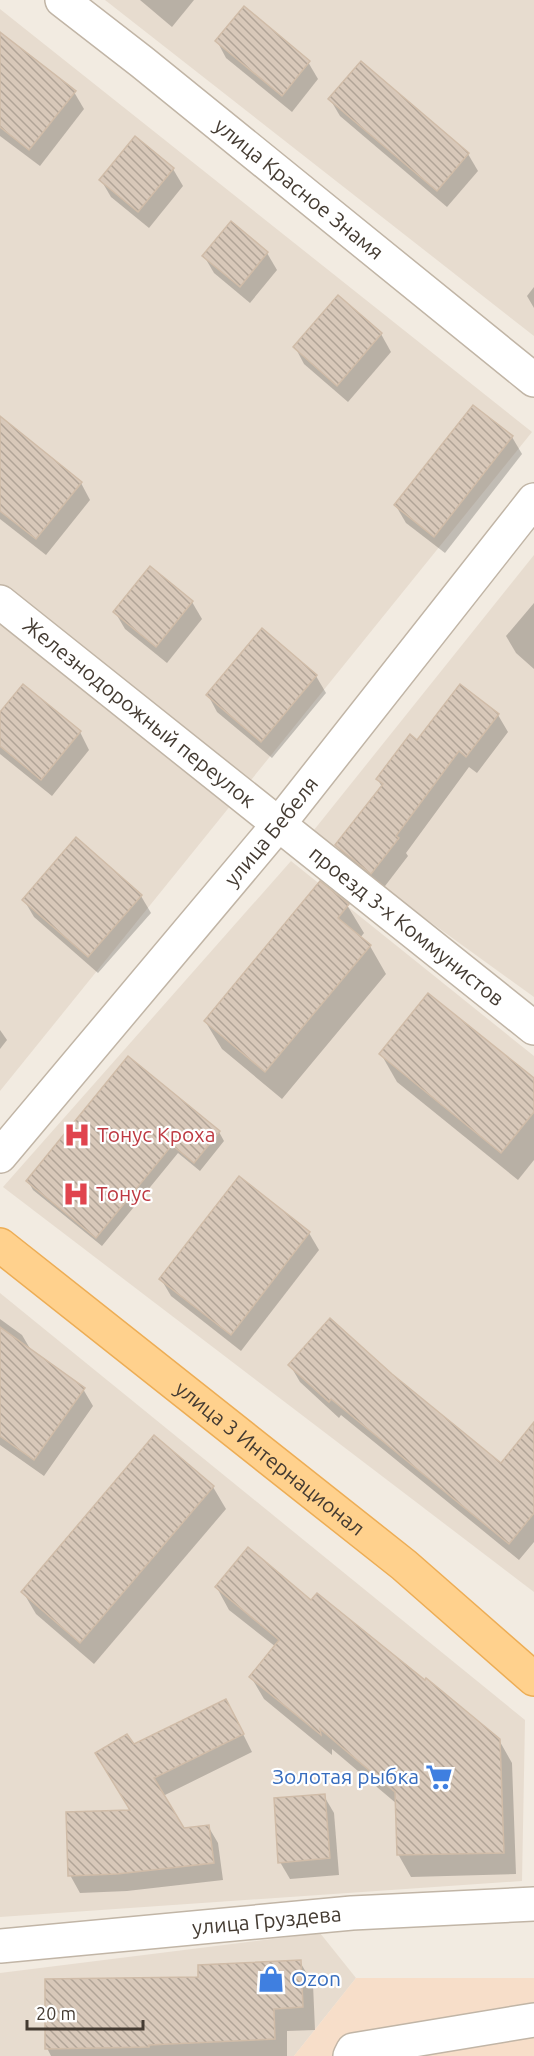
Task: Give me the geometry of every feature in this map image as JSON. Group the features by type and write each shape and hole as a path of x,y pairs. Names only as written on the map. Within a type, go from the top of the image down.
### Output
{"main road":[{"name":"улица 3 Интернационал","path":"0,1245 404,1565 534,1679"}],"street":[{"name":"улица Красное Знамя","path":"62,0 142,62 534,380"},
{"name":"улица Бебеля","path":"0,1156 278,825 534,500"},
{"name":"Железнодорожный переулок","path":"0,602 278,825"},
{"name":"проезд 3-х Коммунистов","path":"278,825 534,1028"},
{"name":"улица Груздева","path":"0,1946 352,1913 534,1904"},
{"path":"350,2056 353,2050 534,2020"}],"shaded area":[{"path":"105,0 534,0 534,336"},
{"path":"0,9 532,432 0,1091"},
{"path":"534,555 534,997 310,835"},
{"path":"291,861 534,1056 534,1592 3,1187"},
{"path":"0,1293 525,1720 522,1881 0,1917"},
{"path":"320,1933 356,1978 294,2056 0,2056 0,1973"},
{"path":"356,1978 534,1978 534,2056 294,2056"}],"building":[{"path":"244,6 310,61 282,96 215,41"},
{"path":"0,32 76,91 29,150 0,127"},
{"path":"361,61 469,153 437,191 328,99"},
{"path":"135,136 174,168 138,212 99,180"},
{"path":"231,221 268,252 240,287 202,256"},
{"path":"338,295 382,333 337,386 293,347"},
{"path":"473,405 513,436 434,537 394,505"},
{"path":"0,416 82,482 36,539 0,511"},
{"path":"150,566 193,601 156,647 113,612"},
{"path":"262,628 317,675 261,742 206,695"},
{"path":"23,684 81,731 41,780 0,746 0,712"},
{"path":"460,684 499,714 466,757 459,751 396,836 399,838 371,874 335,845 383,784 376,779 410,734 417,740"},
{"path":"76,837 142,895 88,957 22,900"},
{"path":"320,881 349,904 338,918 371,945 265,1072 204,1021"},
{"path":"428,993 534,1078 534,1112 501,1153 379,1054"},
{"path":"128,1056 220,1131 194,1163 172,1145 96,1238 26,1181"},
{"path":"239,1176 310,1232 231,1335 159,1279"},
{"path":"330,1318 392,1374 501,1463 534,1422 534,1513 509,1544 331,1399 329,1402 288,1365"},
{"path":"0,1327 85,1388 34,1460 0,1436"},
{"path":"154,1435 214,1486 80,1643 21,1592"},
{"path":"248,1547 311,1600 317,1593 500,1739 504,1853 397,1855 395,1792 320,1729 321,1735 249,1677 279,1640 215,1587"},
{"path":"226,1699 244,1734 154,1778 184,1828 209,1825 214,1863 117,1874 68,1876 66,1812 130,1810 95,1753 127,1734 134,1744"},
{"path":"325,1794 330,1858 278,1863 274,1798"},
{"path":"301,1960 303,2007 274,2009 275,2039 149,2045 149,2047 45,2049 45,1979 198,1977 198,1965"}],"place":[{"name":"Тонус Кроха","path":"77,1135"},
{"name":"Тонус","path":"76,1194"},
{"name":"Золотая рыбка","path":"439,1777"},
{"name":"Ozon","path":"271,1979"}]}
